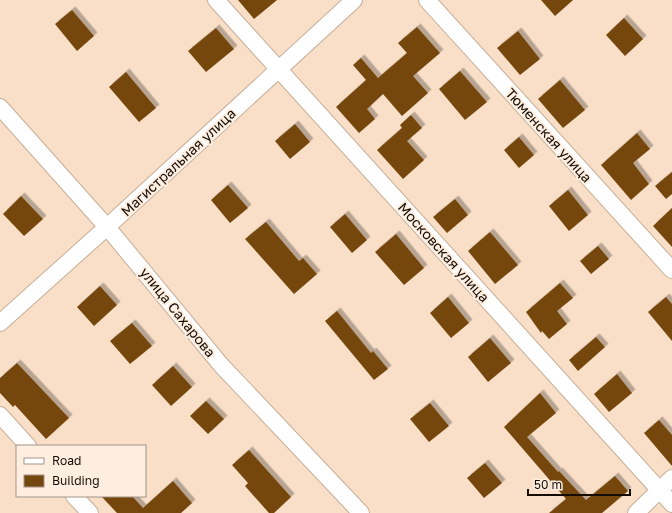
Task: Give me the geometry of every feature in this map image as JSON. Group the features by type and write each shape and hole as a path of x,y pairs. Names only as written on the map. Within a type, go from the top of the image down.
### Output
{"street":[{"name":"Московская улица","path":"216,0 672,504"},
{"name":"Магистральная улица","path":"0,323 108,227 354,0"},
{"name":"Тюменская улица","path":"427,0 672,270"},
{"name":"улица Сахарова","path":"0,107 108,227 216,359 361,513"},
{"path":"0,415 27,445"},
{"path":"636,513 672,478"},
{"path":"75,497 90,513"}],"building":[{"path":"238,0 277,0 254,19"},
{"path":"541,0 573,0 555,16"},
{"path":"72,10 94,36 77,51 55,24"},
{"path":"624,18 643,39 625,56 606,35"},
{"path":"417,27 440,53 413,76 428,93 402,116 383,94 367,109 375,119 359,133 336,107 366,80 353,65 361,58 378,78 407,53 398,43"},
{"path":"216,28 234,49 206,72 188,51"},
{"path":"518,31 540,59 520,75 497,48"},
{"path":"460,71 487,102 465,120 439,89"},
{"path":"126,72 156,108 139,122 109,87"},
{"path":"560,80 585,110 563,128 538,99"},
{"path":"411,115 422,128 407,141 424,160 403,179 377,150 402,128 400,125"},
{"path":"295,124 310,142 290,159 275,141"},
{"path":"637,133 650,149 633,163 649,184 631,200 601,165"},
{"path":"519,137 534,155 519,168 504,150"},
{"path":"672,172 672,194 666,199 655,186"},
{"path":"228,185 248,208 230,223 211,200"},
{"path":"568,190 588,215 569,231 549,206"},
{"path":"21,196 43,219 24,236 3,214"},
{"path":"455,199 468,215 447,233 433,217"},
{"path":"672,208 672,247 653,226"},
{"path":"345,214 367,240 352,253 330,227"},
{"path":"266,222 299,261 303,258 317,274 294,294 245,239"},
{"path":"490,232 518,265 495,284 468,251"},
{"path":"396,234 424,268 404,285 375,252"},
{"path":"598,246 609,259 591,274 580,261"},
{"path":"560,283 573,298 557,311 567,324 549,339 542,331 541,333 526,312"},
{"path":"100,286 117,305 94,326 77,307"},
{"path":"448,297 469,323 451,338 430,313"},
{"path":"666,297 672,304 672,341 648,312"},
{"path":"337,311 371,353 373,351 388,369 374,380 325,321"},
{"path":"132,323 152,346 130,364 110,341"},
{"path":"596,337 605,347 578,371 569,360"},
{"path":"490,338 511,363 488,382 468,357"},
{"path":"17,363 69,418 46,439 15,405 13,407 0,393 0,378"},
{"path":"173,366 192,387 171,406 152,385"},
{"path":"617,374 632,393 609,412 594,394"},
{"path":"540,393 556,413 527,437 558,472 559,471 586,500 615,476 628,491 602,513 549,513 566,499 504,427"},
{"path":"206,401 224,419 208,434 190,416"},
{"path":"430,403 449,426 429,442 410,419"},
{"path":"659,420 672,435 672,466 644,433"},
{"path":"249,450 291,497 274,513 269,513 245,486 248,483 232,465"},
{"path":"485,463 502,483 484,498 467,478"},
{"path":"173,481 192,503 181,513 117,513 102,497 133,497 143,508"}]}
